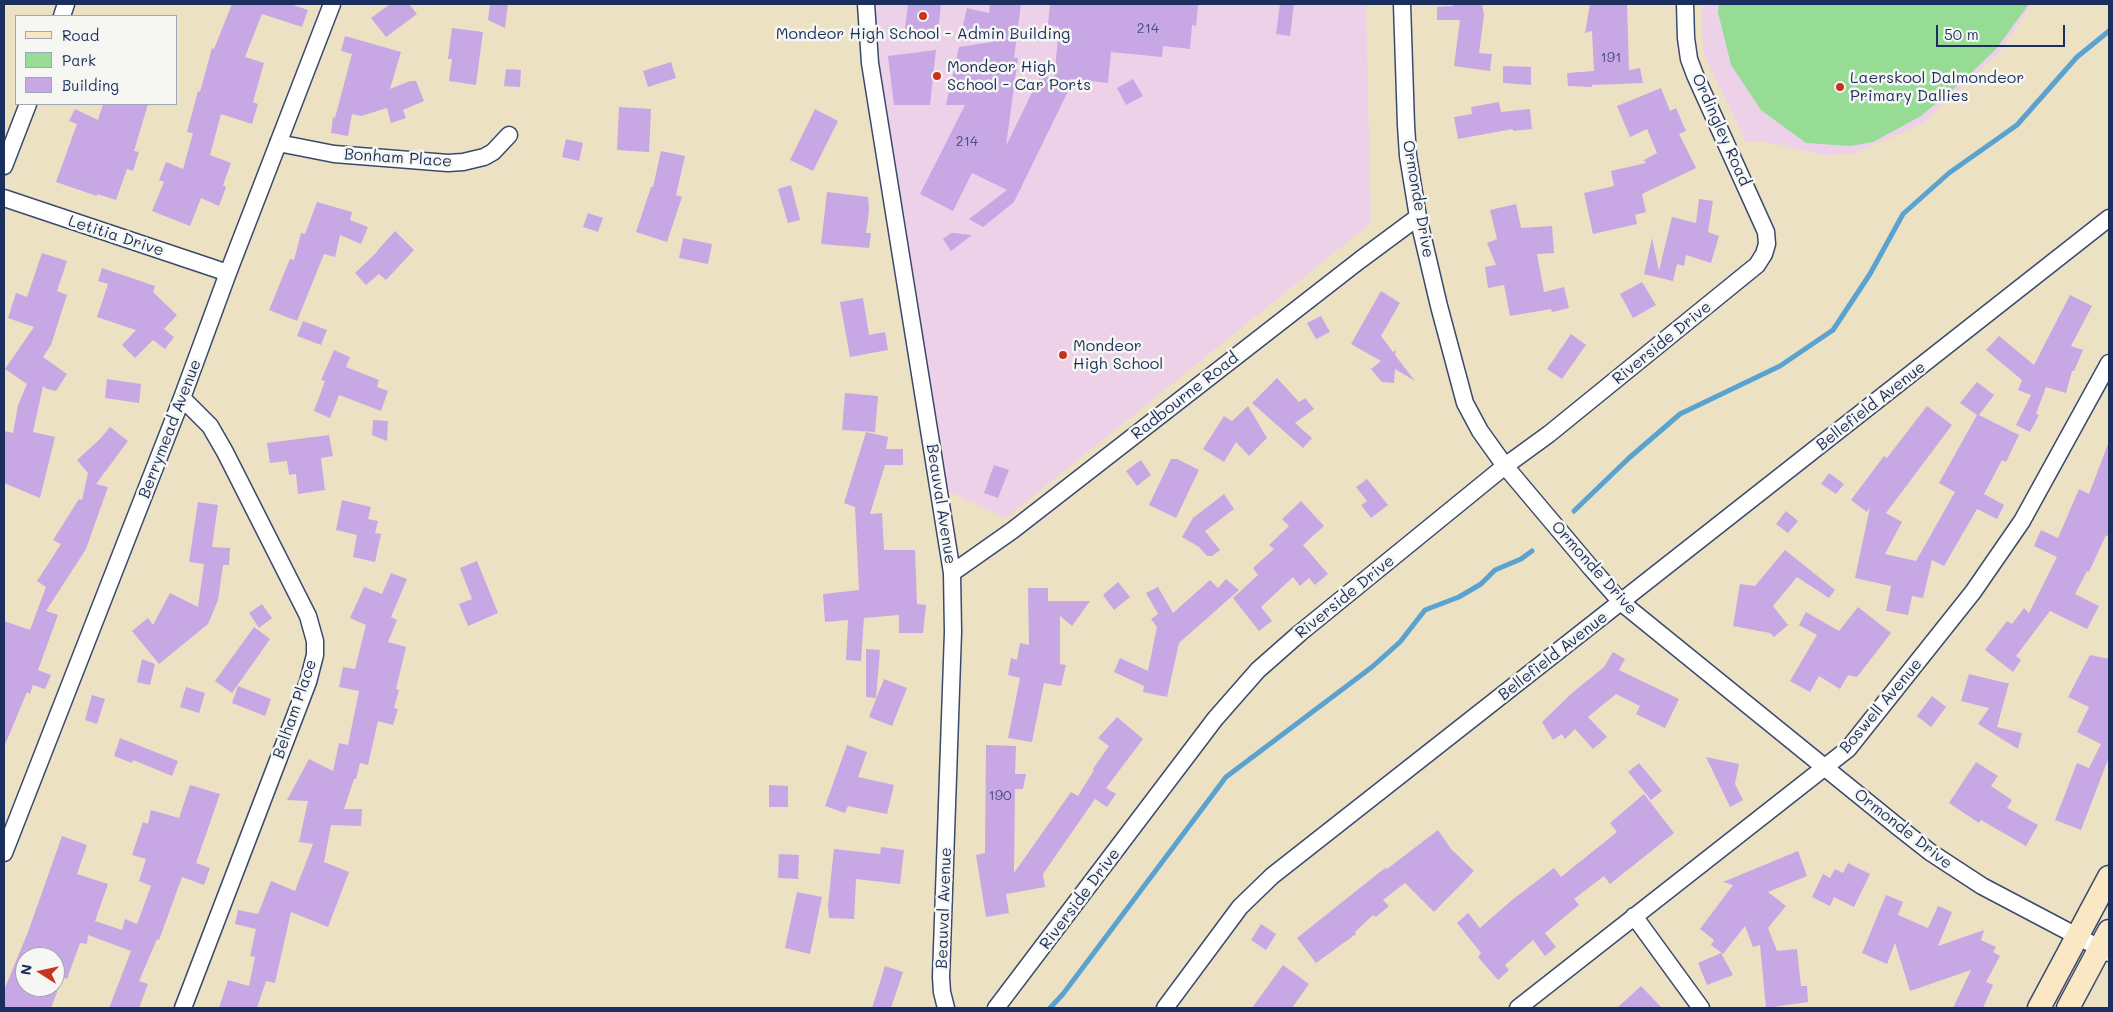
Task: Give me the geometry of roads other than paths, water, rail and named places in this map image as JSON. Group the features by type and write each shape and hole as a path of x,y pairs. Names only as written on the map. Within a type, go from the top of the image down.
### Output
{"main road":[{"path":"2039,1008 2109,877"},
{"path":"2068,1008 2106,944"}],"street":[{"name":"Berrymead Avenue","path":"4,854 182,398 332,4"},
{"name":"Beauval Avenue","path":"866,4 870,63 952,573 952,642 941,976 946,1008"},
{"name":"Ormonde Drive","path":"1402,4 1408,156 1418,217 1438,306 1465,403 1480,431 1505,466 1622,602 1897,826 1953,868 1982,886 2078,936 2106,944"},
{"name":"Ordingley Road","path":"1685,4 1686,38 1690,59 1702,91 1762,222 1767,244 1764,254"},
{"path":"4,166 28,105"},
{"name":"Bonham Place","path":"278,143 334,154 448,163 484,157 493,152 509,135"},
{"name":"Letitia Drive","path":"4,198 228,273"},
{"name":"Radbourne Road","path":"952,573 1013,530 1392,235 1418,217"},
{"name":"Bellefield Avenue","path":"1165,1008 1240,907 1260,886 2109,218"},
{"name":"Riverside Drive","path":"996,1008 1237,693 1278,652 1505,466 1549,434 1749,273 1758,265 1764,254"},
{"name":"Boswell Avenue","path":"1518,1008 1848,749 1973,592 2022,521 2109,363"},
{"name":"Belham Place","path":"182,398 202,417 225,452 308,616 315,640 315,655 304,691 182,1008"},
{"path":"1634,916 1701,1008"}],"waterway":[{"path":"1574,511 1629,458 1680,414 1780,366 1833,330 1870,274 1903,214 1949,173 2017,125 2077,57 2109,31"},
{"path":"1050,1008 1063,994 1226,777 1372,667 1400,642 1425,610 1459,597 1481,584 1495,570 1521,559 1532,551"}],"place":[{"name":"Mondeor High School - Admin Building","path":"923,16"},
{"name":"Mondeor High School - Car Ports","path":"937,76"},
{"name":"Laerskool Dalmondeor Primary Dallies","path":"1840,87"},
{"name":"Mondeor High School","path":"1063,355"}]}
